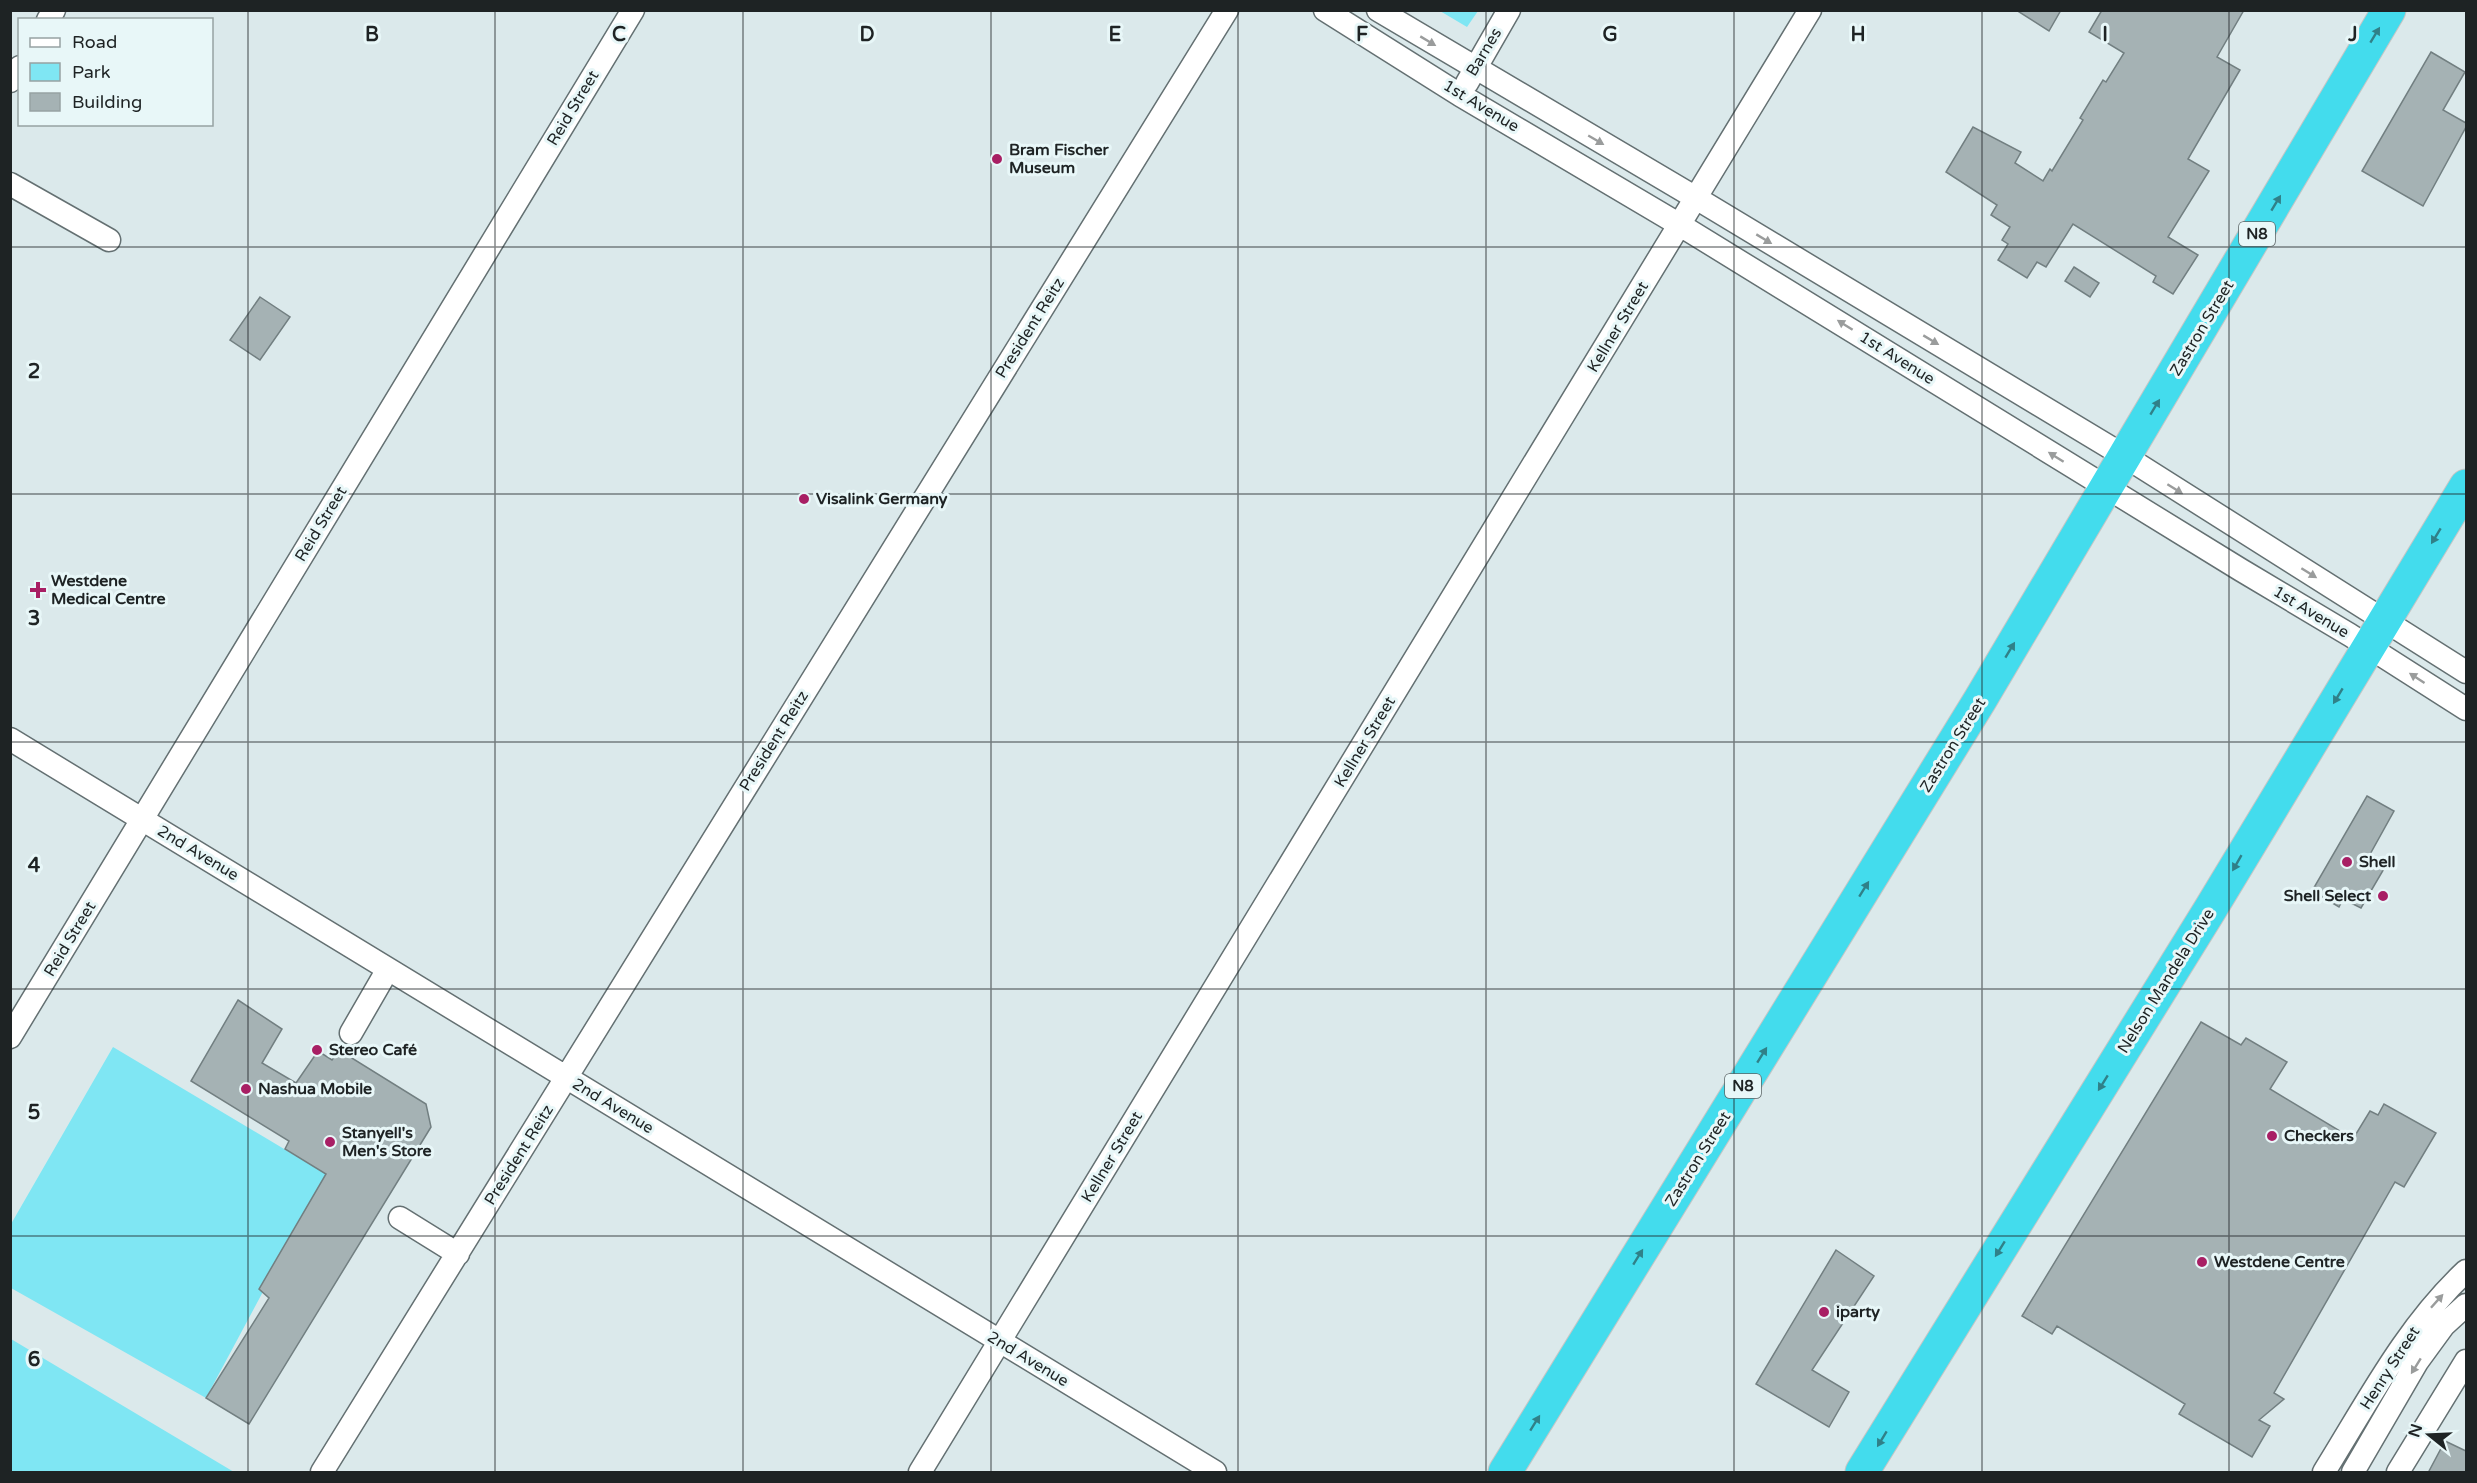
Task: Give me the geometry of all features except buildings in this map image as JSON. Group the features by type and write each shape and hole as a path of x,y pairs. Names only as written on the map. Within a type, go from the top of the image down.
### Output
{"highway":[{"name":"Zastron Street","path":"1505,1473 1974,710 2389,10"},
{"name":"Nelson Mandela Drive","path":"1862,1473 2205,918 2466,486"}],"street":[{"name":"Reid Street","path":"10,1037 633,10"},
{"name":"President Reitz","path":"322,1473 1227,10"},
{"name":"1st Avenue","path":"1325,10 1460,95 1680,225 2106,488 2377,633 2466,672"},
{"name":"1st Avenue","path":"1378,10 2126,457 2377,633 2466,710"},
{"name":"Barnes","path":"1460,95 1509,10"},
{"name":"Kellner Street","path":"920,1473 1810,10"},
{"path":"10,184 109,240"},
{"name":"2nd Avenue","path":"10,739 1215,1473"},
{"path":"351,1033 388,969"},
{"path":"400,1218 458,1254"},
{"name":"Henry Street","path":"2324,1473 2402,1346 2431,1308 2466,1271"},
{"name":"Henry Street","path":"2353,1473 2417,1362 2444,1325 2466,1305"},
{"path":"2398,1473 2466,1361"},
{"path":"2416,1473 2466,1388"}],"green space":[{"path":"1440,11 1478,11 1467,27"},
{"path":"113,1047 326,1174 206,1398 11,1288 11,1224"},
{"path":"11,1339 234,1472 11,1472"}],"place":[{"name":"Bram Fischer Museum","path":"997,159"},
{"name":"Visalink Germany","path":"804,499"},
{"name":"Westdene Medical Centre","path":"38,590"},
{"name":"Shell","path":"2347,862"},
{"name":"Shell Select","path":"2383,896"},
{"name":"Stereo Café","path":"317,1050"},
{"name":"Nashua Mobile","path":"246,1089"},
{"name":"Checkers","path":"2272,1136"},
{"name":"Stanyell's Men's Store","path":"330,1142"},
{"name":"Westdene Centre","path":"2202,1262"},
{"name":"iparty","path":"1824,1312"}]}
